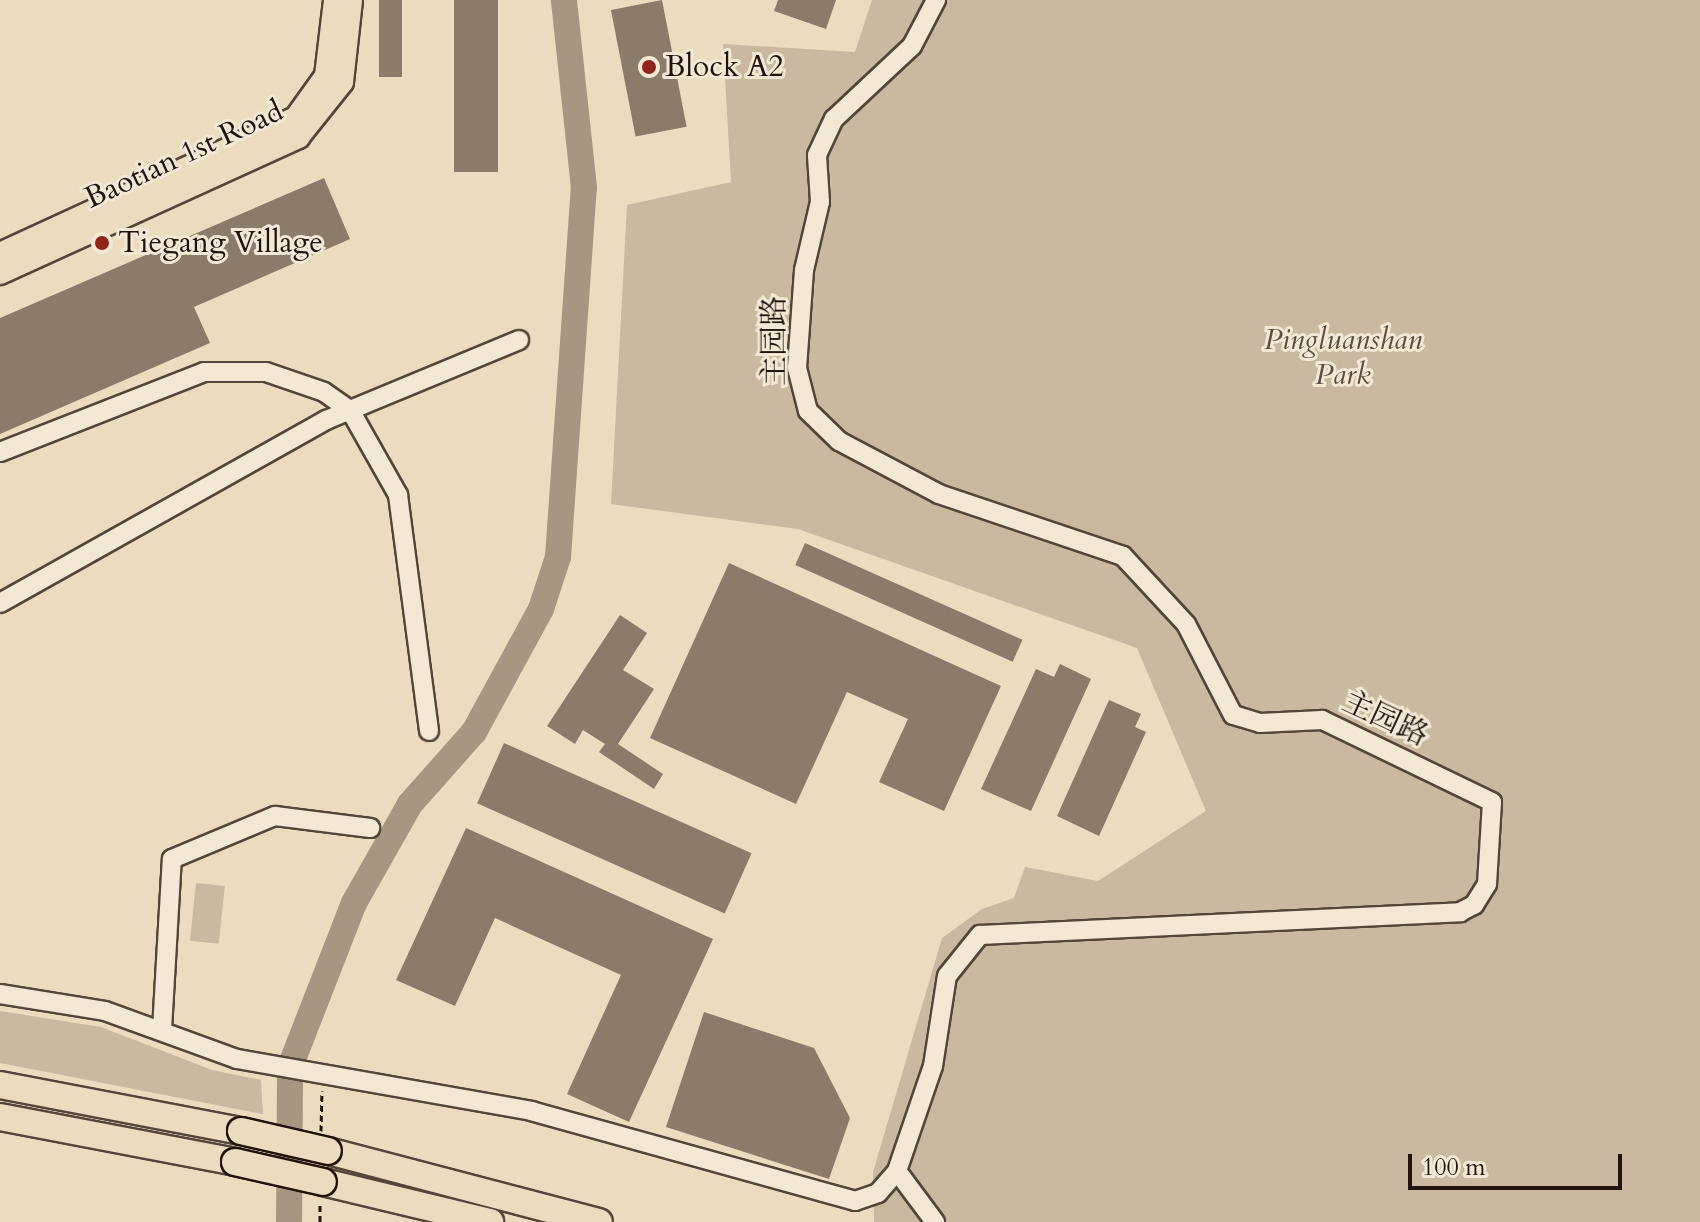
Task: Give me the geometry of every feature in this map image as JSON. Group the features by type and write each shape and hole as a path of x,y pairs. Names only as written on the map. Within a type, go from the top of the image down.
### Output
{"highway":[{"path":"0,1085 241,1131 599,1222"},
{"path":"0,1117 235,1162 490,1222"}],"main road":[{"name":"Baotian 1st Road","path":"0,254 296,118 326,76 335,0"},
{"name":"Baotian 1st Road","path":"0,273 298,137 342,82 351,0"}],"street":[{"name":"主园路","path":"897,1171 933,1066 947,976 980,935 1460,912 1485,892 1497,807 1322,720 1260,723 1233,715 1186,624 1123,556 939,494 839,441 808,411 797,368 804,270 820,202 817,155 834,119 912,46 936,0"},
{"path":"0,603 350,410 519,340"},
{"path":"0,452 204,372 281,376 350,410 398,495 429,731"},
{"path":"162,1030 172,859 275,816 370,828"},
{"path":"0,994 76,1004 162,1030 217,1054 531,1111 835,1201 871,1198 897,1171 935,1222"}],"green space":[{"name":"Pingluanshan Park","path":"872,0 1700,0 1700,1222 874,1222 873,1172 942,938 982,909 1014,898 1025,867 1098,881 1206,811 1137,648 798,529 611,504 627,205 731,182 723,44 855,52"},
{"path":"196,883 225,886 219,944 190,941"},
{"path":"0,1011 101,1027 212,1070 261,1080 263,1114 0,1063"}],"building":[{"path":"379,0 402,0 402,77 379,77"},
{"path":"454,0 498,0 498,172 454,172"},
{"name":"Block A2","path":"662,0 687,127 636,137 611,10"},
{"path":"778,0 836,0 826,29 774,11"},
{"path":"324,178 350,239 194,307 210,343 0,434 0,318"},
{"path":"805,543 1022,640 1013,662 795,565"},
{"path":"729,563 1001,686 944,811 879,782 908,719 847,692 796,804 650,738"},
{"path":"620,615 647,633 623,670 654,689 618,744 663,774 654,789 599,752 605,744 583,730 575,744 547,726"},
{"path":"1060,664 1091,679 1031,811 981,789 1036,669 1054,677"},
{"path":"1109,700 1141,714 1135,727 1146,732 1099,836 1057,816"},
{"path":"504,743 752,853 725,914 477,803"},
{"path":"466,828 713,939 629,1122 567,1094 621,975 495,918 455,1006 396,980"},
{"path":"704,1012 814,1048 850,1118 829,1179 666,1127"}],"waterway":[{"path":"289,1222 290,1067 354,903 410,804 474,732 541,609 558,557 584,188 564,0"}],"place":[{"name":"Block A2","path":"649,67"},
{"name":"Tiegang Village","path":"102,243"}]}
